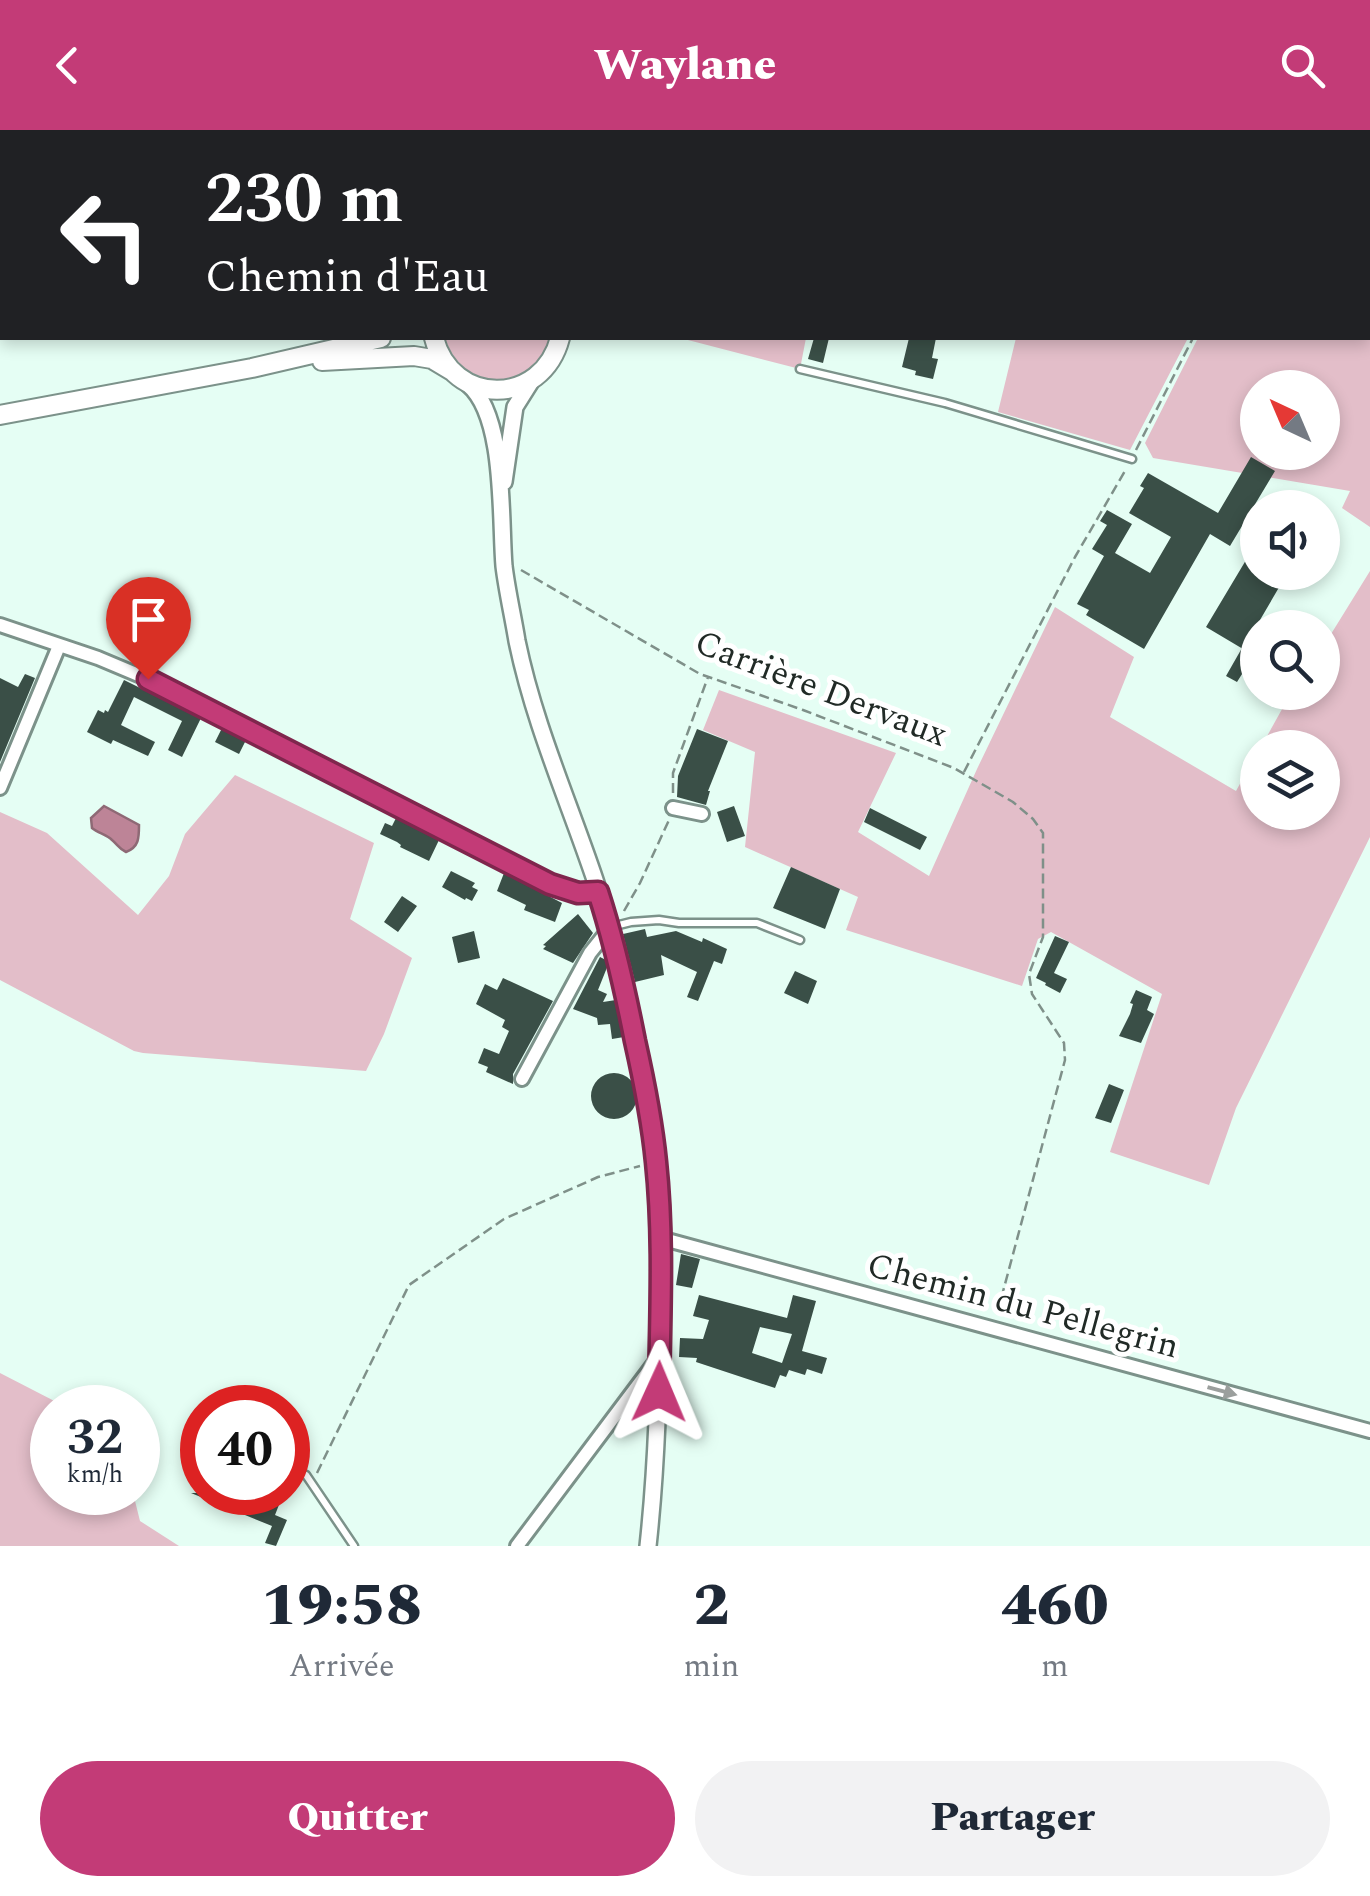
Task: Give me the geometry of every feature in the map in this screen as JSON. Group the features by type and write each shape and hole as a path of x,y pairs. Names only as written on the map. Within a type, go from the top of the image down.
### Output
{"main road":[{"path":"0,415 252,368 372,340"},
{"path":"435,340 443,360 457,376"},
{"path":"550,362 559,340"},
{"path":"252,368 410,355 432,358 457,376 496,390 533,379 567,340"}],"street":[{"path":"457,376 480,396 488,413 495,447 504,563 521,659 610,928 656,1161 660,1357 648,1546"},
{"path":"501,505 515,407 533,379"},
{"path":"0,626 148,679 550,884 578,893 598,892"},
{"path":"0,788 59,646"},
{"path":"672,808 702,814"},
{"path":"522,1079 590,953 610,928"},
{"name":"Chemin du Pellegrin","path":"660,1238 1370,1430"},
{"path":"517,1546 660,1357"}],"lane":[{"path":"800,369 945,403 1132,459"},
{"path":"610,928 659,920 757,923 800,940"},
{"path":"310,1481 354,1546"}],"path":[{"name":"Carrière Dervaux","path":"963,773 1192,340"},
{"name":"Carrière Dervaux","path":"504,563 534,576 708,677 963,773 1014,802 1043,832 1044,937 1029,974 1032,994 1064,1043 1065,1060 992,1330"},
{"path":"610,928 630,904 658,847 672,808 672,773 708,677"},
{"path":"312,1484 408,1285 504,1219 598,1177 656,1161"}],"shaded area":[{"path":"446,340 549,340 542,357 514,378 481,377 454,356"},
{"path":"688,340 806,340 800,369"},
{"path":"1016,340 1187,340 1130,450 998,412"},
{"path":"1197,340 1370,340 1370,527 1342,508 1350,491 1153,458 1145,443"},
{"path":"1370,571 1370,837 1236,1108 1209,1185 1110,1152 1162,994 1051,932 1038,939 1022,986 846,930 858,897 745,847 755,752 703,730 719,690 896,753 858,832 929,876 1055,607 1134,657 1110,717 1236,791 1240,784 1240,830 1340,830 1340,730 1270,730 1282,710 1340,710 1340,620"},
{"path":"235,775 374,843 350,919 412,958 366,1071 134,1051 0,980 0,812 47,833 138,915 169,876 185,834"},
{"path":"104,806 139,825 134,848 126,852 92,828 91,818"},
{"path":"0,1373 30,1388 30,1515 138,1515 140,1521 179,1546 0,1546"}],"building":[{"path":"813,340 829,340 823,363 808,359"},
{"path":"909,340 936,340 932,358 938,359 933,379 902,367"},
{"path":"1243,470 1275,471 1264,490 1240,490 1240,529 1230,546 1210,534 1144,649 1086,615 1089,610 1077,604 1104,556 1092,549 1107,525 1100,521 1107,510 1132,524 1115,553 1150,573 1171,537 1129,513 1148,473 1218,513"},
{"path":"1240,570 1240,590 1277,590 1266,610 1240,610 1240,647 1206,627"},
{"path":"1240,652 1240,677 1237,682 1226,676"},
{"path":"25,674 35,678 0,762 0,678 18,687"},
{"path":"124,680 201,718 182,757 168,750 182,721 134,697 121,725 155,742 148,756 87,732 98,710 108,712"},
{"path":"222,728 246,740 239,754 215,742"},
{"path":"697,729 728,741 706,805 677,797 678,776"},
{"path":"734,806 745,836 727,842 717,812"},
{"path":"870,808 927,837 920,850 864,822"},
{"path":"396,818 439,840 429,861 380,834 385,823 392,826"},
{"path":"791,867 840,889 825,929 773,908"},
{"path":"451,871 475,883 472,887 478,890 472,901 442,887"},
{"path":"504,873 562,903 555,922 524,910 526,905 497,891"},
{"path":"402,896 417,906 398,932 384,922"},
{"path":"578,914 593,933 573,963 543,949 543,945"},
{"path":"645,929 647,937 676,931 727,949 722,964 714,961 698,1001 687,997 697,972 661,955 664,975 635,982 623,934"},
{"path":"474,931 480,958 458,963 452,937"},
{"path":"1055,936 1069,942 1054,973 1067,979 1060,993 1036,978"},
{"path":"600,957 608,965 598,990 607,994 603,1002 616,1000 624,1037 612,1039 610,1024 598,1025 597,1018 573,1009"},
{"path":"795,971 817,981 808,1004 784,993"},
{"path":"503,978 553,1001 513,1074 513,1084 486,1072 488,1067 478,1063 484,1048 499,1054 509,1031 502,1027 505,1020 476,1004 485,984 497,990"},
{"path":"1136,990 1152,997 1147,1010 1154,1014 1141,1043 1119,1036"},
{"path":"614,1073 630,1080 637,1096 630,1112 614,1119 598,1112 591,1096 598,1080"},
{"path":"1109,1084 1124,1090 1111,1123 1095,1118"},
{"path":"681,1254 700,1259 692,1288 676,1285"},
{"path":"699,1295 787,1318 793,1295 816,1301 802,1351 827,1358 822,1374 807,1369 805,1375 789,1370 786,1377 780,1375 775,1388 696,1362 697,1358 679,1357 680,1338 703,1339 709,1320 693,1316","holes":["760,1327 792,1334 782,1363 752,1353"]},
{"path":"245,1515 275,1515 287,1520 276,1546 265,1543 272,1526"}],"route":[{"path":"148,679 550,884 578,893 598,892 623,982 656,1161 660,1212 659,1392"}]}
